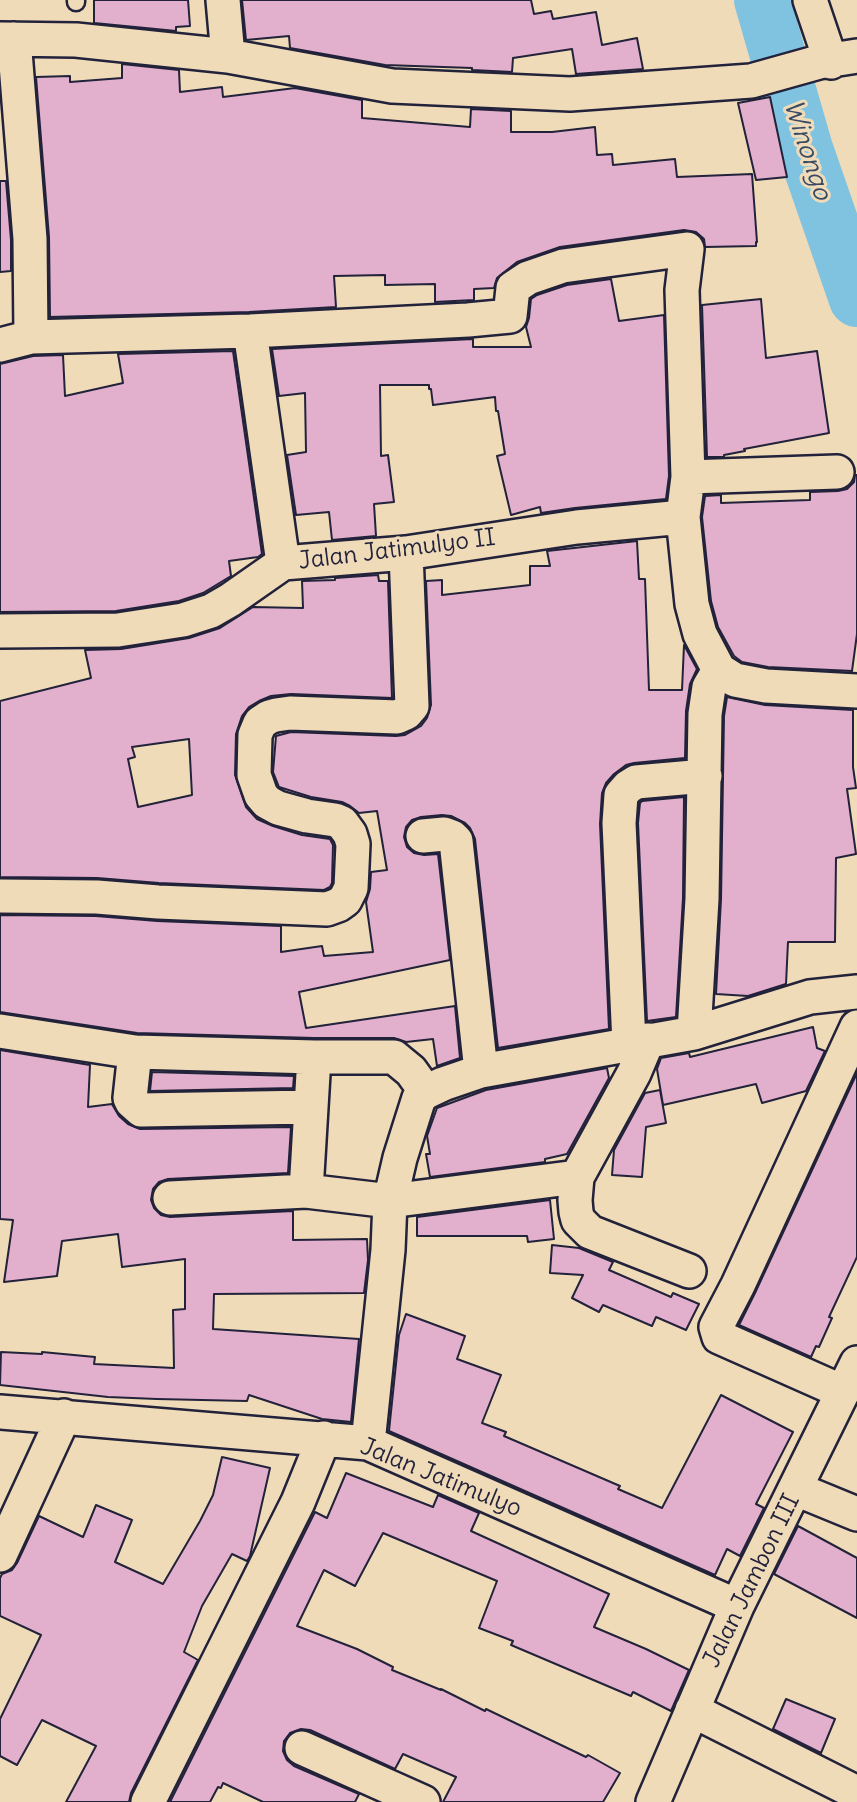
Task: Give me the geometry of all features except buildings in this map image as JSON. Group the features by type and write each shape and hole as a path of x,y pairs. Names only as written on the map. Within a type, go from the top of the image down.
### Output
{"street":[{"path":"223,0 228,56"},
{"path":"810,0 836,60 751,80 570,94 392,86 228,56 76,35 7,39 30,239 15,341 510,316 513,288 528,278 564,266 687,248 682,290 688,477 683,517 692,604 700,634 719,670 735,680 766,686 857,691"},
{"path":"250,331 283,563"},
{"path":"688,477 837,472"},
{"name":"Jalan Jatimulyo II","path":"0,631 117,630 183,620 211,611 283,563 406,553 577,527 683,517"},
{"path":"0,896 97,897 327,909 345,900 351,888 353,844 350,834 335,820 299,814 267,802 261,795 254,775 255,735 260,723 276,715 290,713 397,717 412,706 406,553"},
{"path":"694,1033 702,899 705,701 709,687 719,670"},
{"path":"690,1270 590,1232 579,1220 575,1200 577,1177 634,1073 638,1042 619,823 621,795 636,782 705,776"},
{"path":"423,836 444,834 452,836 456,841 481,1072"},
{"path":"368,1443 388,1250 390,1202 400,1158 419,1098 443,1084 481,1072 694,1033 810,997 857,992"},
{"path":"850,1378 719,1337 716,1327 857,1027"},
{"path":"0,1031 135,1052 394,1057 411,1071 426,1092"},
{"path":"135,1052 131,1098 141,1110 311,1107"},
{"path":"306,1191 314,1057"},
{"path":"170,1198 306,1191 390,1202 577,1177"},
{"name":"Jalan Jambon III","path":"653,1802 737,1606 850,1378"},
{"name":"Jalan Jatimulyo","path":"0,1412 368,1443 737,1606"},
{"path":"0,1555 64,1416"},
{"path":"148,1802 298,1502 324,1438"},
{"path":"796,1489 857,1514"},
{"path":"691,1710 857,1793"},
{"path":"302,1748 423,1802"}],"waterway":[{"name":"Winongo","path":"762,0 805,149 857,299"}]}
